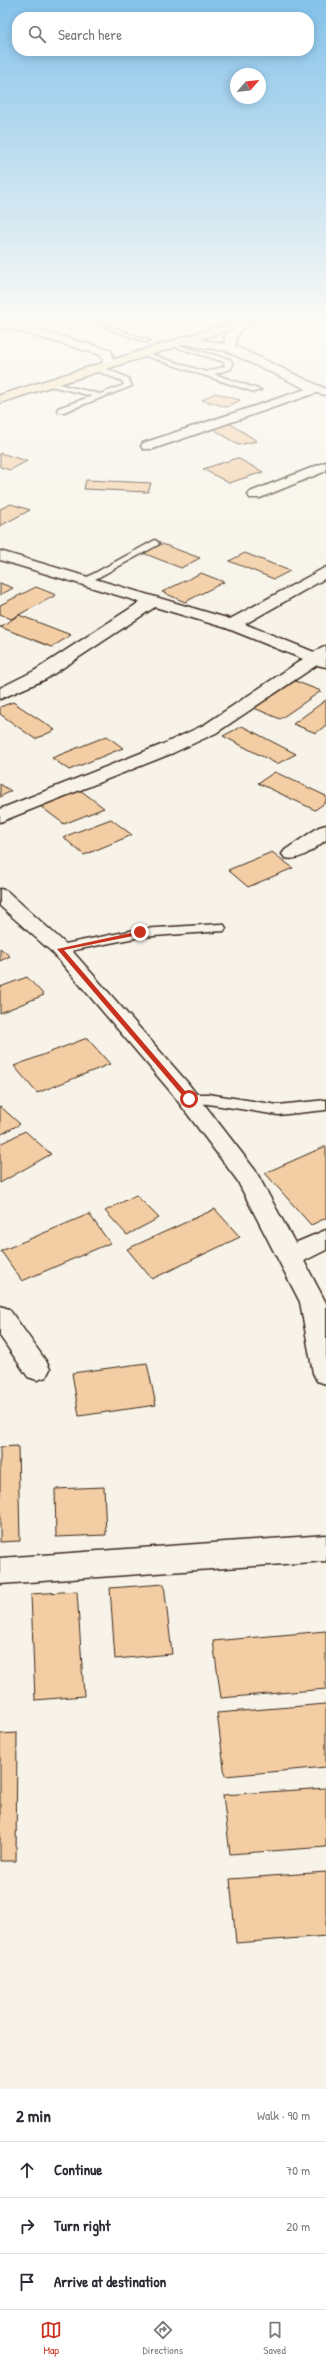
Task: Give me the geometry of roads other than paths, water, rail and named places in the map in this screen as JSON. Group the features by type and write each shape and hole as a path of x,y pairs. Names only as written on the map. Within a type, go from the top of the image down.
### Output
{"street":[{"path":"148,446 228,417"},
{"path":"255,495 326,466"},
{"path":"0,555 151,602 232,625 322,657"},
{"path":"232,625 326,572"},
{"path":"0,694 40,675 151,602"},
{"path":"0,816 167,749 210,729 322,657"},
{"path":"292,854 326,831"},
{"path":"0,895 60,949 189,1099 247,1176 313,1302 326,1373"},
{"path":"289,1257 326,1239"},
{"path":"0,1316 37,1369"},
{"path":"0,1570 326,1548"}],"lane":[{"path":"84,581 156,543"},
{"path":"60,949 140,932 220,928"},
{"path":"189,1099 208,1099 278,1110 326,1105"}]}
